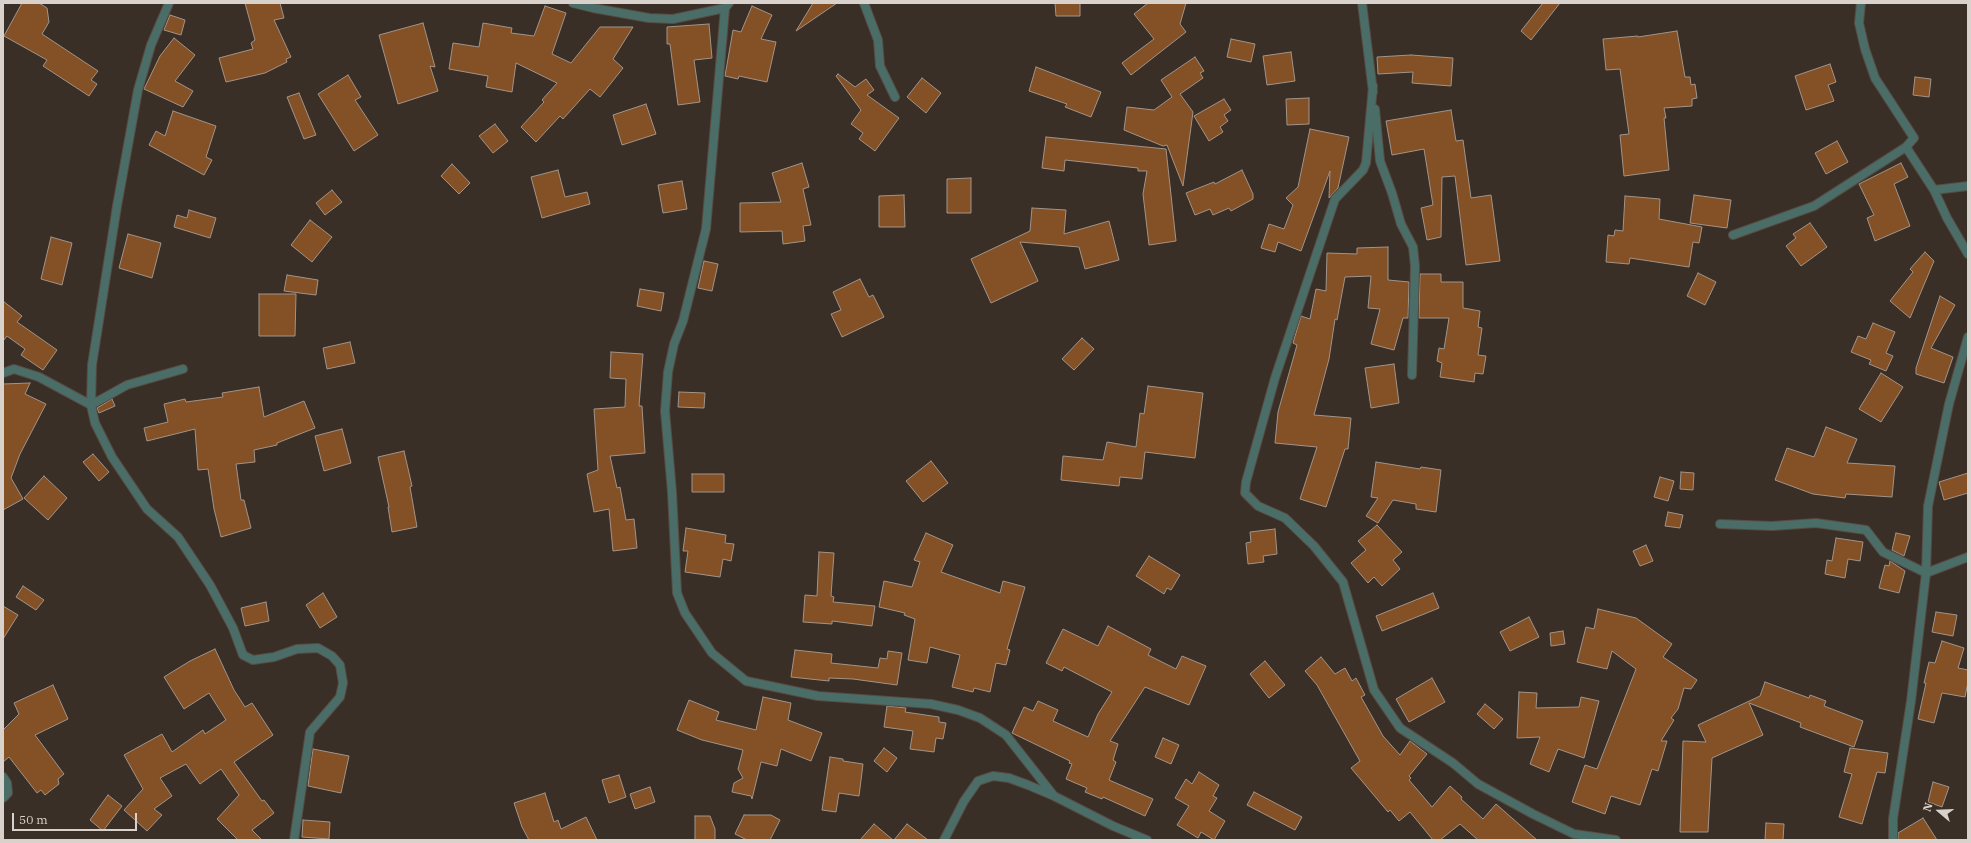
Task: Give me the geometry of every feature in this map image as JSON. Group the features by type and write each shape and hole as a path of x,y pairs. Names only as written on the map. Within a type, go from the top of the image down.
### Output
{"street":[{"path":"169,3 152,46 138,90 117,206 92,365 91,405 95,423 112,457 147,508 178,537 210,585 233,628 244,655 253,660 274,657 297,649 318,648 332,656 340,665 343,683 340,697 310,732 294,840"},
{"path":"573,3 649,18 673,19 727,6 706,229 683,321 674,344 668,372 665,411 672,492 677,593 685,613 712,653 746,681 818,696 931,704 958,710 980,718 1006,734 1054,796"},
{"path":"864,3 878,40 880,66 895,97"},
{"path":"1362,3 1373,86 1380,161 1392,192 1401,224 1413,247 1415,266 1412,375"},
{"path":"1733,235 1814,206 1906,148 1914,138 1875,78 1865,49 1859,23 1861,3"},
{"path":"1373,86 1366,163 1364,170 1335,199 1275,378 1246,482 1245,493 1258,506 1285,518 1314,546 1342,582 1374,690 1400,728 1453,763 1478,784 1572,837 1616,840"},
{"path":"1906,148 1934,190 1947,218 1968,254"},
{"path":"1934,190 1968,186"},
{"path":"1893,840 1893,819 1911,701 1926,572 1928,506 1949,404 1968,337"},
{"path":"3,373 14,369 39,378 91,405"},
{"path":"91,405 128,385 183,369"},
{"path":"1720,524 1772,526 1816,523 1866,530 1883,552 1926,572 1968,557"},
{"path":"3,776 7,783 8,793 3,798"},
{"path":"944,840 964,801 978,782 993,776 1009,778 1054,796 1113,826 1147,840"}],"building":[{"path":"22,3 39,3 47,8 49,22 42,34 98,71 91,80 97,84 89,96 43,66 47,60 4,36"},
{"path":"245,3 280,3 284,18 274,20 291,57 286,59 287,62 265,73 226,82 219,58 253,49 251,43 255,40"},
{"path":"813,3 837,3 796,31"},
{"path":"1055,3 1080,3 1080,16 1056,16"},
{"path":"1148,3 1186,3 1180,24 1186,32 1131,75 1122,63 1154,39 1134,14"},
{"path":"1543,3 1560,3 1531,40 1521,31"},
{"path":"545,6 566,13 552,54 571,63 600,27 633,27 613,59 623,68 600,97 590,89 563,119 560,116 536,142 521,127 544,102 542,100 557,83 516,63 512,92 486,87 488,76 449,69 453,43 479,47 483,23 512,28 511,33 534,36"},
{"path":"752,6 772,15 761,39 776,42 767,82 739,76 738,79 725,76 733,30 741,32"},
{"path":"170,15 185,20 181,35 164,30"},
{"path":"423,23 435,67 430,66 438,91 398,104 379,35"},
{"path":"709,24 712,58 694,60 700,102 678,105 670,44 667,44 667,27"},
{"path":"1677,31 1685,77 1690,77 1691,85 1695,84 1697,98 1692,99 1692,106 1664,108 1669,170 1624,176 1620,135 1629,134 1620,69 1606,70 1603,39 1638,37"},
{"path":"174,38 195,55 175,81 193,91 183,107 144,89 160,56"},
{"path":"1231,39 1255,44 1251,62 1227,57"},
{"path":"1291,52 1295,81 1267,85 1263,56"},
{"path":"1411,55 1453,58 1451,86 1412,83 1413,72 1378,74 1377,57"},
{"path":"1195,57 1204,71 1200,73 1203,78 1180,94 1193,112 1183,186 1167,145 1163,146 1124,130 1127,107 1154,110 1172,97 1161,80"},
{"path":"1830,64 1836,82 1828,85 1834,101 1806,110 1795,76"},
{"path":"1036,67 1101,92 1091,117 1065,107 1067,104 1029,91"},
{"path":"838,74 855,87 866,79 874,90 867,95 899,118 875,151 859,139 863,133 851,124 861,110 836,76"},
{"path":"348,75 361,97 355,100 378,135 354,151 318,94"},
{"path":"1915,77 1931,79 1929,97 1913,95"},
{"path":"922,78 941,93 926,113 907,97"},
{"path":"299,93 316,135 304,139 287,97"},
{"path":"1309,98 1309,124 1287,125 1286,99"},
{"path":"1224,99 1231,110 1224,115 1228,121 1220,127 1223,132 1209,141 1194,116"},
{"path":"646,104 656,134 622,145 613,115"},
{"path":"1451,110 1456,141 1463,140 1471,198 1491,195 1500,261 1466,265 1455,176 1442,177 1441,237 1427,240 1421,208 1433,205 1424,149 1392,155 1386,121"},
{"path":"173,111 216,126 206,157 212,160 204,175 149,145 156,131 165,136"},
{"path":"495,124 508,141 493,153 479,136"},
{"path":"1310,129 1349,137 1338,188 1329,198 1330,171 1301,251 1278,242 1275,252 1261,248 1269,224 1284,229 1293,205 1286,198 1298,187"},
{"path":"1046,137 1166,149 1176,241 1149,245 1143,194 1147,171 1138,171 1138,168 1065,160 1064,171 1042,168"},
{"path":"1837,141 1848,162 1826,174 1815,153"},
{"path":"802,163 809,187 803,189 811,225 803,226 805,241 783,244 782,231 740,232 740,203 781,202 772,173"},
{"path":"1901,163 1908,177 1894,184 1910,226 1875,241 1867,218 1874,215 1859,184"},
{"path":"452,164 470,183 459,194 441,176"},
{"path":"558,170 565,197 587,192 590,204 542,218 531,177"},
{"path":"1242,170 1253,194 1253,199 1231,211 1229,208 1213,215 1210,209 1195,215 1186,193 1214,182 1215,184"},
{"path":"971,178 971,213 947,213 947,179"},
{"path":"682,181 687,209 663,213 658,185"},
{"path":"332,190 342,202 325,215 316,203"},
{"path":"904,195 905,227 879,227 879,196"},
{"path":"1694,195 1731,200 1727,228 1690,223"},
{"path":"1625,196 1660,199 1659,219 1702,227 1699,243 1693,242 1689,267 1630,258 1629,264 1606,262 1608,235 1614,236 1615,230 1623,231"},
{"path":"1032,208 1066,210 1064,234 1109,221 1119,260 1085,269 1079,247 1020,242 1038,281 991,303 971,259 1030,231"},
{"path":"189,210 216,218 210,238 174,227 177,215 187,218"},
{"path":"310,220 332,237 312,262 291,245"},
{"path":"1810,223 1827,247 1801,266 1786,246 1796,238 1793,234"},
{"path":"128,234 161,243 152,278 119,268"},
{"path":"51,237 72,243 62,285 41,279"},
{"path":"1388,247 1388,280 1409,282 1408,318 1403,318 1394,350 1371,344 1380,309 1368,308 1371,276 1345,277 1337,320 1335,319 1329,359 1314,415 1351,418 1348,449 1345,449 1326,507 1300,499 1317,447 1275,443 1278,412 1297,345 1293,343 1301,316 1310,319 1316,289 1326,291 1327,253 1357,254 1357,248"},
{"path":"1925,252 1934,261 1910,318 1890,301 1913,272 1910,269"},
{"path":"704,261 718,264 712,291 698,288"},
{"path":"1698,273 1716,282 1705,305 1687,296"},
{"path":"1420,274 1441,274 1441,282 1463,282 1463,308 1480,311 1478,327 1482,328 1478,355 1486,356 1483,374 1475,373 1474,382 1440,377 1442,363 1437,361 1439,348 1444,349 1449,318 1419,318"},
{"path":"287,275 318,280 316,295 284,291"},
{"path":"860,279 869,297 873,295 884,317 842,337 831,314 841,310 833,292"},
{"path":"640,289 664,293 661,311 637,306"},
{"path":"259,294 296,294 295,336 259,336"},
{"path":"1940,296 1955,305 1931,348 1953,357 1944,383 1916,374 1916,368"},
{"path":"3,301 22,316 17,322 57,350 43,370 21,355 25,349 7,336 3,341"},
{"path":"1873,323 1895,332 1886,353 1893,356 1886,371 1869,364 1871,360 1851,352 1858,336 1866,339"},
{"path":"1082,338 1094,349 1074,370 1062,359"},
{"path":"350,342 355,363 327,369 323,348"},
{"path":"611,352 643,354 639,406 642,406 645,453 610,456 617,488 620,487 626,520 634,519 637,548 613,551 609,509 594,512 587,474 598,470 594,409 625,407 626,379 610,378"},
{"path":"1394,364 1399,403 1371,408 1365,368"},
{"path":"1881,373 1903,387 1881,422 1859,409"},
{"path":"30,383 25,394 46,404 20,454 11,478 23,499 3,510 3,384"},
{"path":"1148,386 1203,393 1195,458 1145,452 1142,479 1120,477 1119,486 1061,480 1063,456 1103,460 1107,442 1136,447 1140,413 1144,414"},
{"path":"259,387 264,417 304,401 315,428 277,443 277,445 254,450 255,462 236,464 241,500 244,500 251,528 221,537 214,509 208,469 198,470 195,429 147,441 144,428 168,422 164,404 185,399 186,402 223,397 222,393"},
{"path":"679,392 705,393 704,408 678,407"},
{"path":"112,399 115,406 99,413 97,408"},
{"path":"1826,427 1857,439 1847,463 1895,466 1892,497 1846,494 1845,498 1813,494 1775,480 1787,448 1814,457"},
{"path":"342,429 351,463 324,471 315,436"},
{"path":"404,451 412,486 410,487 417,527 392,532 389,507 378,457"},
{"path":"93,454 109,472 99,481 83,462"},
{"path":"931,461 948,483 923,502 906,481"},
{"path":"1376,462 1420,469 1421,467 1441,470 1436,512 1416,509 1416,504 1393,500 1378,523 1366,516 1378,498 1371,497"},
{"path":"1681,472 1694,473 1693,490 1680,489"},
{"path":"1968,473 1968,493 1944,500 1939,482"},
{"path":"692,474 724,474 724,492 692,492"},
{"path":"44,476 67,498 48,520 24,498"},
{"path":"1660,477 1674,481 1668,501 1654,497"},
{"path":"1668,512 1683,515 1680,528 1665,526"},
{"path":"1377,525 1402,552 1393,560 1400,569 1382,586 1374,577 1368,583 1351,563 1366,550 1358,541"},
{"path":"686,528 726,535 725,543 734,544 731,561 723,559 720,577 685,572 688,551 683,551"},
{"path":"1275,529 1277,554 1263,556 1264,562 1248,564 1246,543 1251,542 1250,532"},
{"path":"926,533 953,545 941,572 1000,593 1003,581 1025,587 1007,649 1010,650 1006,665 996,663 990,692 974,688 973,692 952,687 960,655 930,647 927,663 908,660 915,619 904,615 905,613 879,607 884,581 912,587 920,562 914,560"},
{"path":"1896,533 1910,536 1904,556 1892,550"},
{"path":"1836,538 1863,542 1860,561 1848,559 1845,578 1825,574 1827,560 1832,561"},
{"path":"1646,545 1653,561 1640,566 1633,551"},
{"path":"819,552 834,553 831,596 834,597 833,602 875,606 872,626 832,621 832,624 803,622 805,595 817,596"},
{"path":"1149,556 1180,575 1171,590 1167,588 1164,594 1136,576"},
{"path":"1890,561 1905,571 1899,593 1879,588 1885,565 1889,566"},
{"path":"23,586 44,600 36,610 16,597"},
{"path":"323,593 337,617 320,628 306,605"},
{"path":"1433,593 1439,608 1382,631 1376,616"},
{"path":"266,602 269,621 245,626 241,608"},
{"path":"3,606 18,615 3,639"},
{"path":"1598,609 1636,618 1672,644 1663,657 1697,680 1691,689 1684,688 1678,709 1671,718 1674,720 1661,741 1667,741 1658,771 1652,769 1640,805 1611,796 1605,814 1572,802 1585,765 1597,769 1636,669 1612,651 1607,669 1577,662 1586,627 1594,629"},
{"path":"1936,612 1957,615 1953,636 1932,632"},
{"path":"1529,617 1539,637 1510,651 1500,632"},
{"path":"1108,626 1151,649 1148,655 1176,669 1182,656 1206,666 1189,705 1145,687 1110,741 1118,744 1113,760 1116,762 1109,780 1153,799 1145,816 1103,797 1102,799 1085,792 1087,788 1066,779 1072,764 1069,763 1070,761 1012,733 1024,707 1033,711 1038,701 1058,710 1053,721 1088,737 1098,714 1112,692 1064,667 1062,671 1046,663 1063,629 1098,646"},
{"path":"1563,631 1565,644 1551,646 1550,633"},
{"path":"1942,641 1964,648 1958,668 1968,670 1968,682 1965,697 1942,693 1934,723 1918,719 1929,662 1935,663"},
{"path":"215,649 234,690 245,707 252,703 273,735 234,762 262,801 264,800 274,813 252,830 262,840 238,840 217,819 239,795 221,769 200,784 186,764 160,778 172,796 154,809 162,815 147,831 124,810 143,789 124,755 162,734 172,752 203,730 205,734 226,720 209,693 184,709 164,677 190,661"},
{"path":"795,650 832,654 831,663 878,668 880,658 887,659 888,651 902,653 897,685 853,679 829,678 829,681 791,677"},
{"path":"1321,657 1335,674 1345,668 1352,681 1356,678 1365,695 1361,697 1383,736 1400,755 1410,741 1427,754 1409,776 1411,778 1409,780 1432,807 1450,786 1462,797 1461,799 1483,819 1496,804 1537,840 1478,840 1460,824 1440,840 1433,840 1410,812 1399,821 1390,810 1388,812 1351,768 1360,761 1317,685 1305,671"},
{"path":"1265,661 1285,685 1269,698 1250,674"},
{"path":"1432,678 1445,702 1409,722 1396,699"},
{"path":"1765,682 1809,698 1810,695 1826,701 1824,706 1863,721 1854,747 1800,727 1801,723 1749,703 1763,735 1712,758 1708,832 1680,832 1683,741 1706,742 1698,725 1760,696"},
{"path":"53,685 68,719 35,735 64,774 58,779 59,784 45,795 41,790 37,793 9,757 3,762 3,730 19,714 14,703"},
{"path":"1519,692 1537,693 1536,708 1579,707 1581,697 1599,701 1584,758 1558,749 1549,772 1530,764 1540,737 1517,738"},
{"path":"763,697 791,703 788,720 822,733 811,761 781,749 777,766 761,762 752,799 751,796 732,792 734,783 743,778 738,769 743,750 702,740 677,730 689,700 719,712 716,720 756,730"},
{"path":"1485,704 1503,719 1494,729 1477,714"},
{"path":"887,706 906,708 905,712 939,717 939,722 946,723 943,739 936,738 934,752 910,749 913,731 884,727"},
{"path":"1163,738 1179,745 1171,764 1155,757"},
{"path":"884,748 897,758 887,772 874,761"},
{"path":"1850,748 1888,753 1885,773 1877,772 1862,824 1839,817 1852,774 1844,772"},
{"path":"313,749 349,756 341,793 308,786"},
{"path":"830,757 843,759 843,761 863,764 859,796 839,793 836,812 822,810"},
{"path":"1199,772 1219,785 1213,796 1217,798 1209,811 1225,821 1214,840 1201,832 1198,838 1177,825 1189,806 1175,798 1186,779 1192,784"},
{"path":"619,775 626,797 609,803 602,780"},
{"path":"1933,782 1949,787 1942,807 1928,802"},
{"path":"650,787 655,802 635,809 630,794"},
{"path":"1254,792 1302,817 1295,830 1247,805"},
{"path":"545,793 554,822 558,820 561,829 586,817 597,840 529,840 522,827 514,803"},
{"path":"108,795 122,806 103,831 90,820"},
{"path":"744,815 771,815 780,820 770,840 747,840 735,834"},
{"path":"695,816 710,816 715,829 715,840 695,840"},
{"path":"1923,818 1937,840 1898,840 1898,833"},
{"path":"303,820 330,822 329,839 302,837"},
{"path":"1766,823 1784,824 1783,840 1765,840"},
{"path":"874,824 893,840 860,840"},
{"path":"907,824 928,840 894,840"}]}
